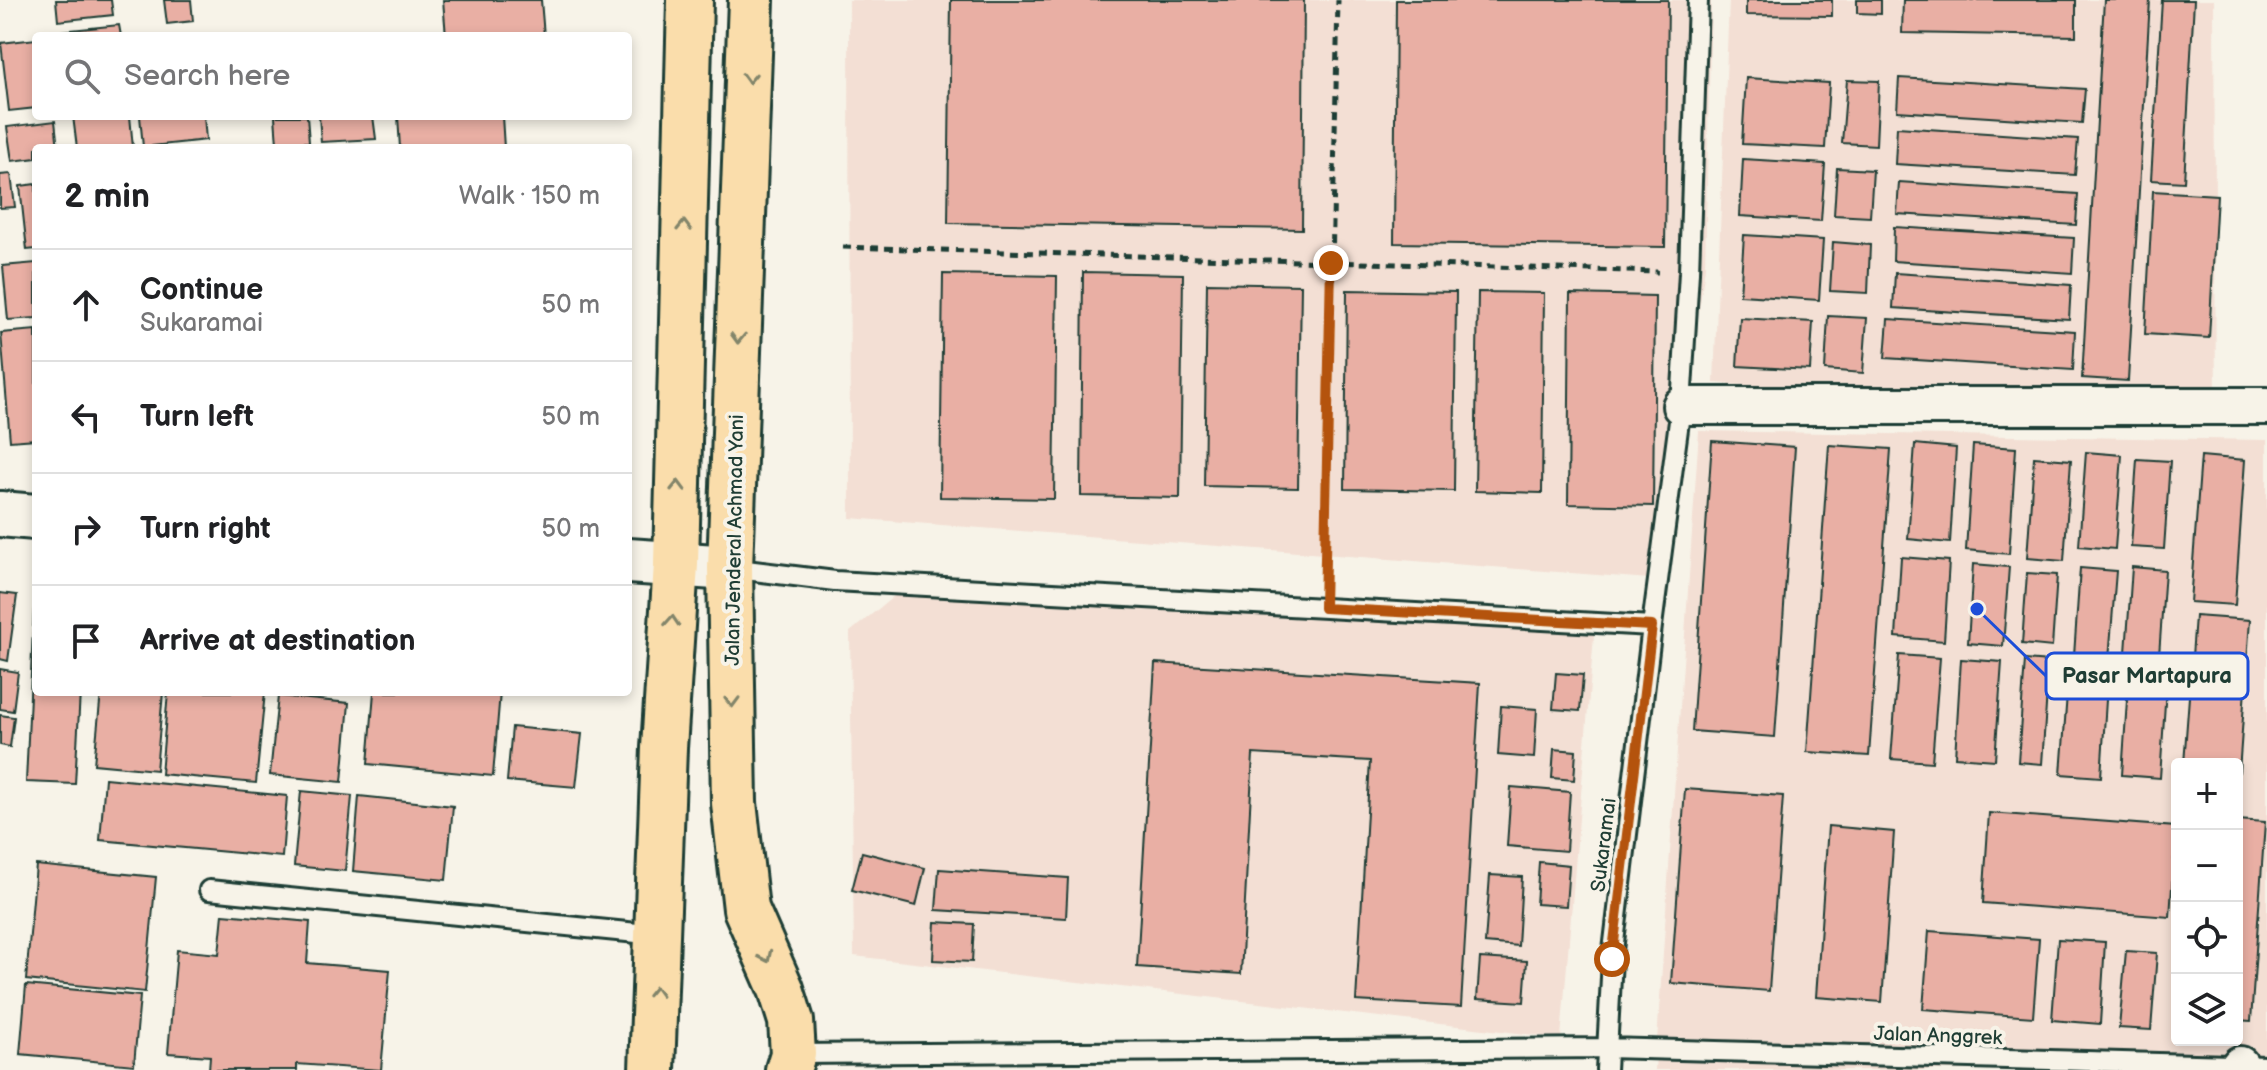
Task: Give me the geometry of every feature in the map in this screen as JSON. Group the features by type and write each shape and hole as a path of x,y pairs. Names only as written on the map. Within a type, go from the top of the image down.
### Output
{"highway":[{"path":"652,1070 664,748 676,564 690,0"},
{"name":"Jalan Jenderal Achmad Yani","path":"751,0 730,568 734,803 746,909 781,989 791,1021 790,1062"}],"street":[{"path":"1681,406 2267,406"},
{"path":"0,514 32,517"},
{"path":"632,561 730,568"}],"lane":[{"name":"Sukaramai","path":"1606,1070 1612,959 1681,406 1698,0"},
{"path":"730,568 835,581 1652,626"},
{"path":"209,890 657,935"},
{"name":"Jalan Anggrek","path":"790,1062 1139,1061 1607,1048 2249,1067"}],"path":[{"path":"1324,608 1338,0"},
{"path":"843,247 1689,272"}],"shaded area":[{"path":"849,0 1711,0 1705,266 1663,580 850,518"},
{"path":"1729,0 2214,0 2216,419 1714,383"},
{"path":"1699,431 2267,440 2267,1054 2229,1057 2228,1070 1655,1070"},
{"path":"904,588 1595,623 1561,1038 854,956 850,632"}],"building":[{"path":"56,0 111,0 113,15 58,21"},
{"path":"164,0 191,0 193,21 167,24"},
{"path":"443,0 541,0 544,32 446,32"},
{"path":"951,0 1304,0 1302,229 948,223"},
{"path":"1396,0 1668,0 1665,247 1394,243"},
{"path":"1746,0 1832,0 1832,16 1746,15"},
{"path":"1857,0 1881,0 1881,14 1857,13"},
{"path":"1903,0 2076,0 2076,36 1902,33"},
{"path":"2104,0 2150,0 2128,381 2082,378"},
{"path":"2162,0 2194,0 2184,182 2151,180"},
{"path":"119,25 120,32 62,32"},
{"path":"32,39 32,108 9,111 1,43"},
{"path":"1746,78 1829,83 1825,148 1742,144"},
{"path":"1899,78 2085,89 2082,123 1897,111"},
{"path":"1847,80 1879,81 1876,145 1842,143"},
{"path":"74,120 130,120 133,144 76,144"},
{"path":"140,120 204,120 206,140 143,144"},
{"path":"275,120 307,120 309,142 277,144"},
{"path":"319,120 374,120 376,139 321,142"},
{"path":"398,120 502,120 504,144 400,144"},
{"path":"55,121 58,144 32,144 32,158 12,161 7,127"},
{"path":"1897,127 2078,139 2075,175 1895,164"},
{"path":"1743,159 1825,164 1821,221 1740,216"},
{"path":"1837,168 1873,170 1870,217 1834,215"},
{"path":"11,174 15,207 0,208 0,175"},
{"path":"1899,182 2078,194 2076,225 1897,214"},
{"path":"32,184 32,249 27,250 20,186"},
{"path":"2153,191 2217,195 2209,338 2145,334"},
{"path":"1894,227 2074,238 2072,273 1893,261"},
{"path":"1744,235 1823,240 1819,300 1740,295"},
{"path":"1833,242 1870,245 1868,293 1830,291"},
{"path":"32,263 32,318 8,320 3,266"},
{"path":"1083,272 1183,274 1180,498 1081,496"},
{"path":"1895,273 2071,285 2069,319 1893,308"},
{"path":"943,274 1057,276 1054,499 940,497"},
{"path":"1207,283 1301,285 1298,488 1204,486"},
{"path":"1347,290 1456,292 1454,491 1345,489"},
{"path":"1478,292 1544,293 1542,493 1475,491"},
{"path":"1570,294 1655,296 1653,506 1568,504"},
{"path":"1828,316 1867,318 1863,373 1825,370"},
{"path":"1740,318 1813,322 1810,370 1737,366"},
{"path":"1888,319 2075,331 2073,370 1885,358"},
{"path":"32,330 32,439 10,441 1,333"},
{"path":"1712,441 1795,447 1775,737 1692,731"},
{"path":"1915,444 1956,448 1950,543 1908,539"},
{"path":"1829,445 1891,449 1869,756 1807,752"},
{"path":"1973,445 2016,448 2009,554 1966,550"},
{"path":"2086,452 2122,455 2115,549 2079,546"},
{"path":"2201,456 2245,460 2235,605 2190,602"},
{"path":"2034,457 2071,460 2064,561 2027,558"},
{"path":"2137,459 2170,461 2164,549 2131,547"},
{"path":"1901,557 1949,561 1944,641 1896,637"},
{"path":"1973,564 2009,567 2003,646 1968,643"},
{"path":"2132,567 2165,570 2158,670 2125,667"},
{"path":"2080,568 2116,571 2109,659 2074,656"},
{"path":"2027,573 2057,575 2052,647 2022,644"},
{"path":"0,593 17,595 8,661 0,659"},
{"path":"2195,616 2250,620 2240,758 2184,758"},
{"path":"32,652 32,696 80,696 75,784 26,782"},
{"path":"1899,655 1940,658 1932,762 1891,759"},
{"path":"1961,659 2002,662 1995,760 1955,757"},
{"path":"2025,660 2049,662 2042,764 2018,762"},
{"path":"1155,663 1480,683 1461,1007 1356,1001 1370,761 1253,754 1241,974 1137,967"},
{"path":"2069,667 2108,669 2101,777 2061,774"},
{"path":"0,669 18,672 13,711 0,709"},
{"path":"1556,673 1583,675 1580,711 1553,709"},
{"path":"2128,685 2166,688 2160,778 2122,775"},
{"path":"101,696 163,696 156,770 94,764"},
{"path":"168,696 265,696 256,783 161,774"},
{"path":"278,696 349,703 342,782 270,775"},
{"path":"374,696 500,696 493,776 368,764"},
{"path":"1501,706 1537,709 1534,758 1498,755"},
{"path":"0,715 14,717 10,747 0,745"},
{"path":"512,727 582,734 576,787 507,781"},
{"path":"1554,749 1576,751 1574,780 1552,778"},
{"path":"105,778 287,796 282,857 100,840"},
{"path":"1511,787 1570,792 1566,851 1507,846"},
{"path":"1685,789 1783,796 1769,991 1671,983"},
{"path":"301,791 352,796 345,871 294,866"},
{"path":"359,796 453,806 446,880 353,871"},
{"path":"1989,813 2171,827 2170,917 1983,903"},
{"path":"2243,820 2265,822 2251,1021 2243,1020"},
{"path":"1828,826 1894,832 1882,1002 1816,997"},
{"path":"862,852 925,868 916,906 852,890"},
{"path":"1539,862 1569,865 1566,906 1536,904"},
{"path":"36,865 156,877 145,992 26,980"},
{"path":"939,869 1068,878 1066,918 936,910"},
{"path":"1490,875 1522,877 1518,946 1485,943"},
{"path":"223,914 310,922 307,963 390,970 381,1070 297,1064 297,1070 209,1070 210,1056 168,1053 177,950 219,954"},
{"path":"935,922 974,924 972,962 933,960"},
{"path":"1929,931 2039,939 2033,1017 1923,1009"},
{"path":"2058,939 2105,942 2100,1024 2052,1020"},
{"path":"2126,951 2157,953 2151,1030 2119,1028"},
{"path":"1480,958 1527,961 1524,1002 1477,999"},
{"path":"26,985 140,996 134,1065 20,1054"}],"place":[{"name":"Pasar Martapura","path":"1977,609"}],"route":[{"path":"1331,263 1324,608 1652,626 1612,959"}]}
